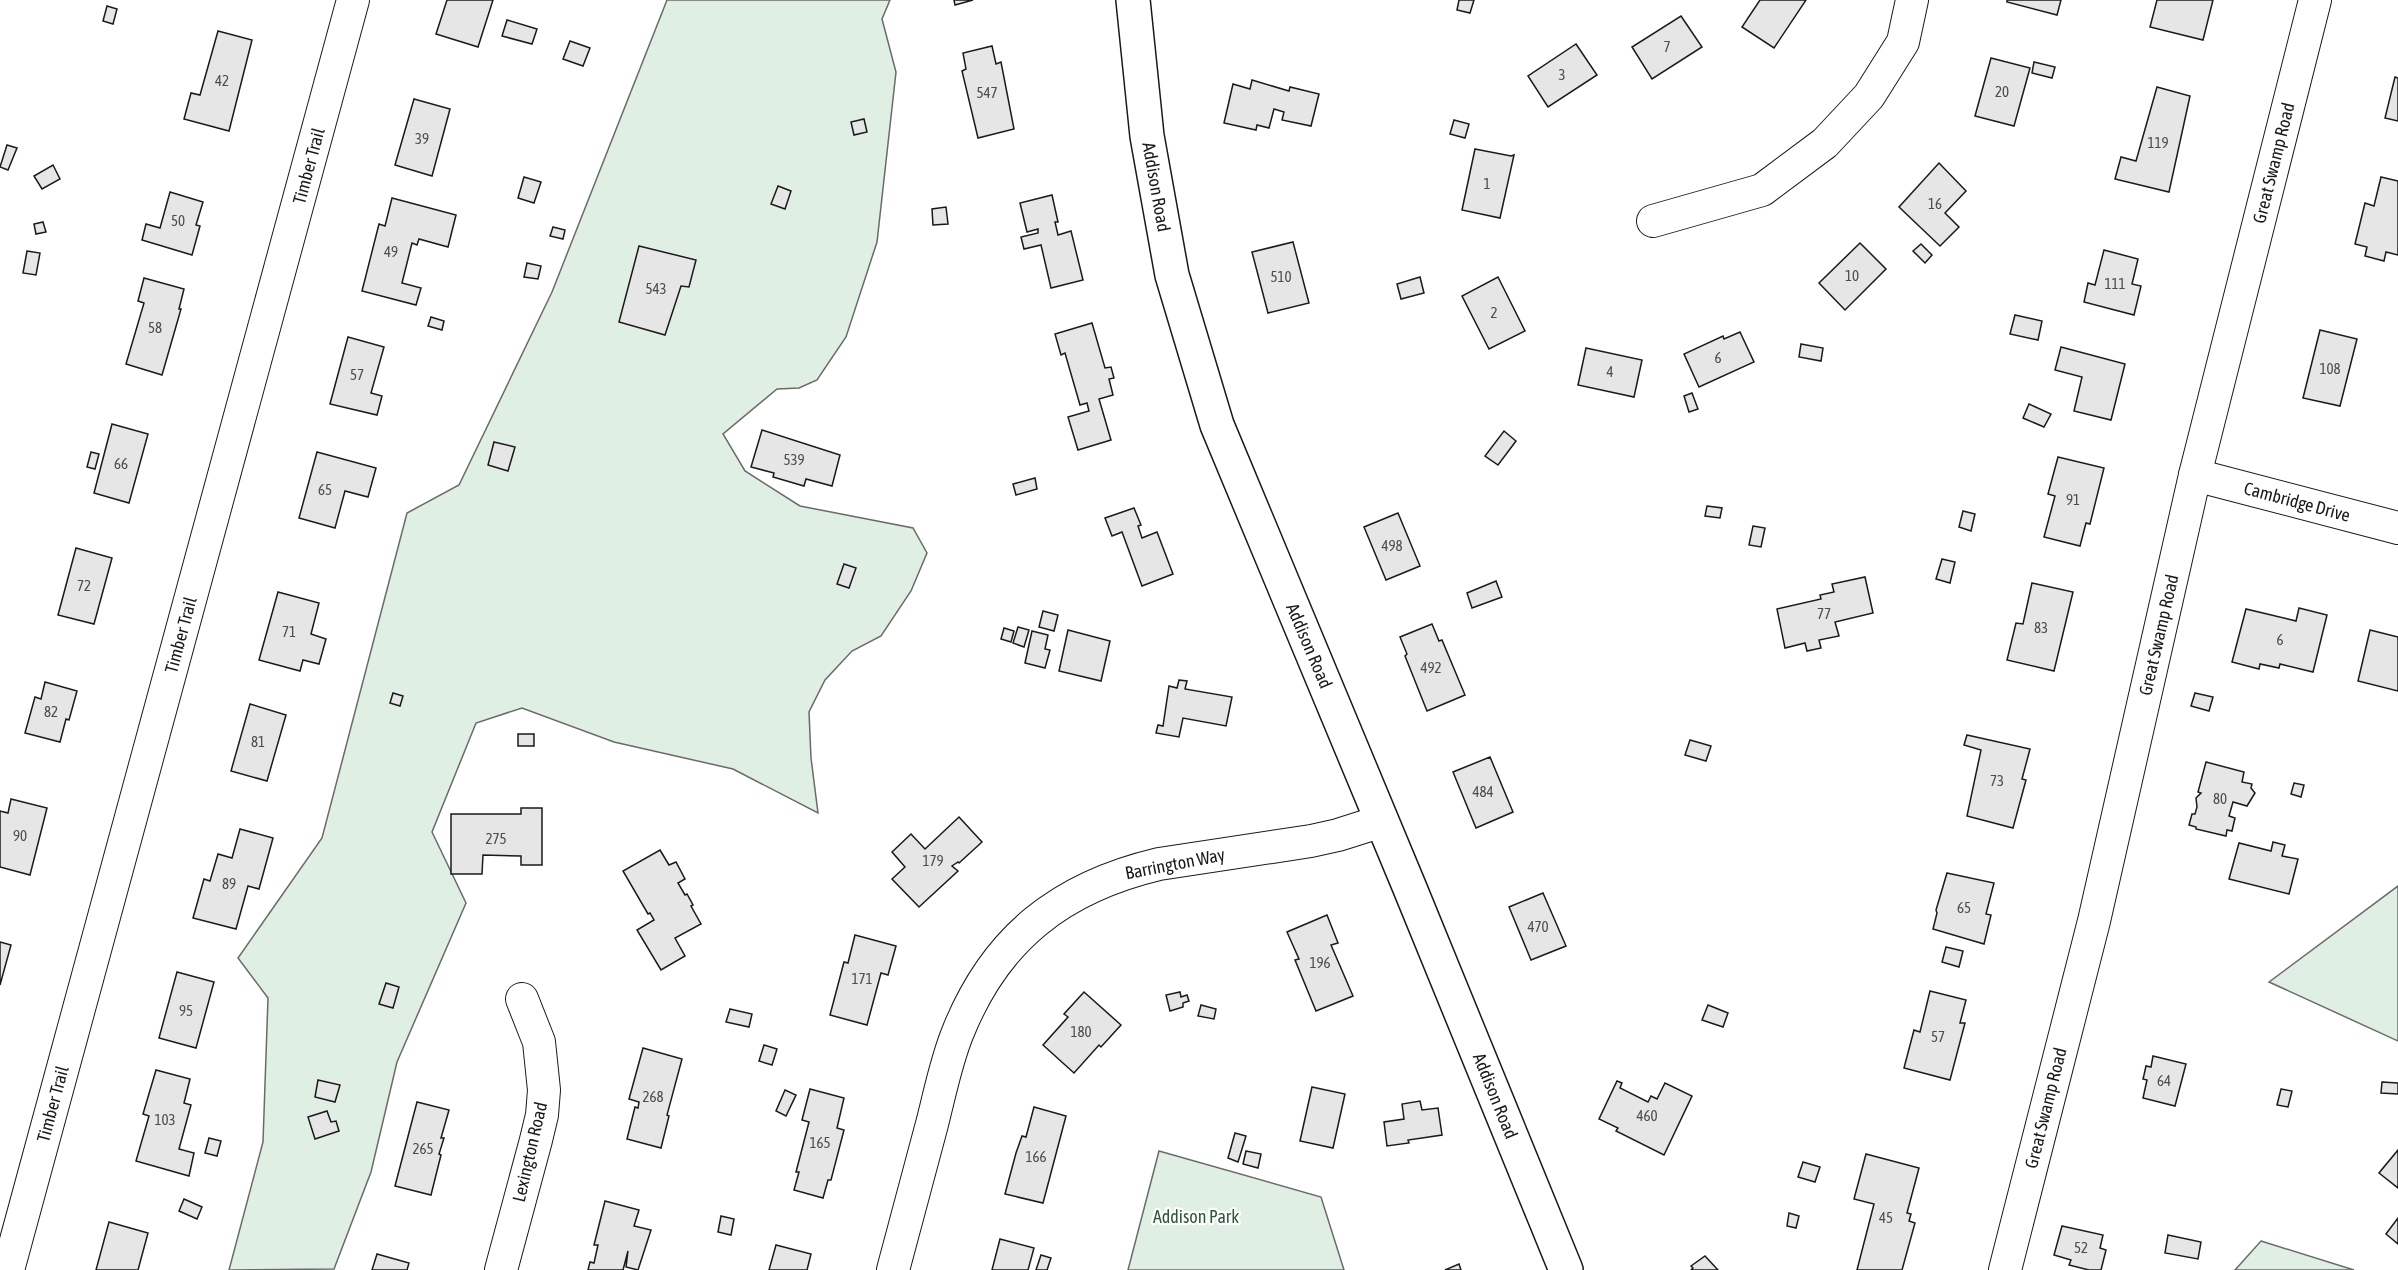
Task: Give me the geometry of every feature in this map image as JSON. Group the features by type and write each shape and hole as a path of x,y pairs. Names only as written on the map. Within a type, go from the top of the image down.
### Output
{"main road":[{"name":"Addison Road","path":"1133,0 1147,136 1172,275 1217,425 1566,1270"}],"street":[{"name":"Timber Trail","path":"8,1270 13,1204 353,0"},
{"path":"1653,221 1762,190 1825,143 1869,96 1903,42 1912,0"},
{"name":"Great Swamp Road","path":"2005,1270 2094,921 2195,476 2315,0"},
{"name":"Cambridge Drive","path":"2195,476 2398,528"},
{"name":"Barrington Way","path":"893,1270 957,1033 985,978 1026,928 1076,894 1131,871 1159,864 1311,841 1338,835 1382,820"},
{"name":"Lexington Road","path":"501,1270 542,1115 544,1090 539,1042 522,999"}],"green space":[{"path":"667,0 890,0 882,19 896,72 877,242 846,337 817,380 799,388 777,389 723,434 745,471 800,506 913,528 927,553 911,591 881,636 852,651 825,680 809,712 811,758 818,813 733,769 614,742 522,708 476,723 432,832 466,903 397,1062 371,1172 334,1269 229,1270 263,1142 268,998 238,958 322,838 407,513 459,485 552,292"},
{"path":"2398,886 2398,1041 2269,982"},
{"name":"Addison Park","path":"1159,1151 1321,1197 1344,1270 1128,1270"},
{"path":"2261,1241 2354,1270 2235,1270"}],"building":[{"path":"447,0 493,0 478,47 436,34"},
{"path":"954,0 973,0 955,5"},
{"path":"1459,0 1474,0 1470,13 1457,10"},
{"path":"1760,0 1806,0 1774,48 1742,27"},
{"path":"2007,0 2061,0 2057,15 2007,2"},
{"path":"2157,0 2213,0 2203,40 2150,27"},
{"path":"107,6 117,9 113,24 103,21"},
{"path":"1681,16 1702,47 1652,79 1632,47"},
{"path":"507,20 537,29 532,44 502,36"},
{"path":"218,31 252,40 229,131 184,119 191,93 200,95"},
{"path":"570,41 590,48 583,66 563,59"},
{"path":"1576,44 1597,75 1548,107 1528,76"},
{"path":"992,46 996,64 1001,62 1014,129 978,138 962,71 966,69 963,53"},
{"path":"1991,58 2030,68 2014,126 1975,116"},
{"path":"2034,62 2055,67 2052,78 2032,73"},
{"path":"2395,77 2398,78 2398,121 2385,118"},
{"path":"1252,80 1289,91 1290,87 1319,94 1311,126 1282,120 1284,112 1274,109 1269,128 1257,125 1256,130 1224,123 1233,84 1250,89"},
{"path":"2157,87 2190,96 2169,192 2115,179 2121,157 2136,161"},
{"path":"414,99 450,109 432,176 395,165"},
{"path":"864,119 867,132 854,135 851,122"},
{"path":"1454,120 1469,124 1465,138 1450,134"},
{"path":"7,145 17,148 8,170 0,167"},
{"path":"1475,149 1514,155 1500,218 1462,210"},
{"path":"1939,163 1966,191 1945,213 1959,227 1940,246 1899,207"},
{"path":"53,165 60,179 42,189 34,176"},
{"path":"524,177 541,182 534,203 518,198"},
{"path":"2381,177 2398,181 2398,255 2386,252 2384,261 2365,256 2367,247 2355,244 2365,203 2374,206"},
{"path":"778,186 791,191 785,209 771,204"},
{"path":"170,192 203,202 196,225 200,226 192,255 142,240 146,224 160,228"},
{"path":"1052,195 1058,222 1055,222 1058,235 1071,231 1083,280 1051,288 1041,245 1024,249 1021,237 1038,233 1038,229 1027,232 1020,203"},
{"path":"392,198 456,215 448,247 419,239 417,245 412,243 402,283 421,288 416,305 362,291 379,224 385,226"},
{"path":"946,207 948,224 933,225 932,209"},
{"path":"43,222 46,232 36,234 34,224"},
{"path":"553,227 565,230 563,239 550,236"},
{"path":"1293,242 1309,303 1268,313 1252,252"},
{"path":"1860,243 1886,269 1845,310 1819,283"},
{"path":"1921,244 1932,255 1925,263 1913,251"},
{"path":"639,246 696,260 689,287 681,286 665,335 619,322"},
{"path":"2104,250 2138,259 2132,284 2141,286 2134,315 2084,302 2088,283 2095,285"},
{"path":"27,251 40,253 36,275 23,273"},
{"path":"527,263 541,266 538,279 524,277"},
{"path":"1420,277 1424,293 1401,299 1397,284"},
{"path":"1498,277 1525,331 1489,349 1462,296"},
{"path":"144,278 184,289 179,309 181,309 162,375 126,364 144,303 138,301"},
{"path":"2015,315 2042,321 2038,340 2010,334"},
{"path":"431,317 444,321 442,330 428,326"},
{"path":"1092,323 1105,368 1111,367 1114,378 1109,379 1113,395 1099,399 1111,440 1078,450 1068,417 1089,411 1087,403 1080,405 1065,353 1061,355 1055,334"},
{"path":"2320,330 2357,339 2340,406 2303,398"},
{"path":"1740,332 1754,362 1699,387 1684,354 1723,336 1724,339"},
{"path":"348,337 384,347 371,393 382,396 377,415 330,404"},
{"path":"1801,344 1823,348 1821,361 1799,357"},
{"path":"2061,347 2125,364 2111,420 2074,411 2082,377 2055,370"},
{"path":"1586,348 1642,360 1634,397 1578,385"},
{"path":"1692,393 1698,409 1689,412 1684,396"},
{"path":"2029,404 2051,414 2044,427 2023,418"},
{"path":"112,424 148,434 129,503 94,493"},
{"path":"762,430 840,455 832,486 806,479 804,486 773,477 774,473 751,467"},
{"path":"1504,431 1516,441 1498,465 1485,456"},
{"path":"494,442 515,447 508,471 488,465"},
{"path":"91,452 99,454 95,469 87,467"},
{"path":"317,452 376,468 368,497 345,491 335,528 299,518"},
{"path":"2058,457 2104,468 2090,524 2086,523 2080,546 2044,537 2055,496 2048,494"},
{"path":"1035,478 1037,489 1016,495 1013,484"},
{"path":"1707,506 1722,508 1720,518 1705,516"},
{"path":"1134,508 1141,525 1138,526 1142,538 1157,532 1173,574 1142,586 1122,532 1112,536 1105,518"},
{"path":"1963,511 1975,514 1971,531 1959,527"},
{"path":"1398,513 1420,566 1386,580 1364,527"},
{"path":"1753,526 1765,528 1761,547 1749,545"},
{"path":"76,548 112,558 94,624 58,615"},
{"path":"1942,559 1955,562 1950,583 1936,579"},
{"path":"844,564 856,568 849,588 837,584"},
{"path":"1865,577 1873,613 1835,622 1839,636 1819,640 1821,648 1807,651 1805,643 1785,648 1777,609 1821,599 1820,595 1834,592 1832,584"},
{"path":"1496,581 1502,597 1472,608 1467,593"},
{"path":"2032,583 2073,592 2054,671 2007,660 2016,623 2023,624"},
{"path":"278,592 319,603 311,634 326,639 319,664 303,660 300,671 259,660"},
{"path":"2299,608 2327,615 2313,672 2280,664 2279,668 2260,664 2259,669 2232,662 2246,609 2296,621"},
{"path":"1043,611 1058,615 1054,631 1039,627"},
{"path":"1432,624 1439,641 1442,640 1465,695 1427,711 1405,656 1407,654 1400,637"},
{"path":"1018,627 1029,630 1024,647 1013,643"},
{"path":"1004,628 1014,631 1011,642 1001,639"},
{"path":"1068,630 1110,641 1101,681 1059,671"},
{"path":"2370,630 2398,637 2398,691 2358,681"},
{"path":"1032,631 1048,635 1045,649 1050,650 1045,668 1025,663"},
{"path":"1179,680 1187,681 1185,689 1232,697 1226,726 1183,718 1179,737 1156,733 1158,725 1163,726 1169,686 1177,688"},
{"path":"45,682 77,691 60,742 25,733 35,697 41,699"},
{"path":"393,693 403,696 400,706 390,703"},
{"path":"2195,693 2213,697 2209,711 2191,706"},
{"path":"250,704 286,715 267,781 231,771"},
{"path":"518,734 534,734 534,746 518,746"},
{"path":"1967,735 2030,749 2022,779 2026,780 2013,828 1967,816 1981,750 1964,745"},
{"path":"1690,740 1711,746 1706,761 1685,755"},
{"path":"1490,757 1513,812 1476,828 1453,772"},
{"path":"2206,762 2244,772 2242,782 2252,784 2251,788 2255,793 2247,806 2233,802 2229,816 2235,818 2232,831 2227,830 2226,836 2196,829 2189,825 2197,807 2196,798 2201,793 2198,792"},
{"path":"2294,783 2304,785 2301,797 2291,794"},
{"path":"11,799 47,808 30,875 0,867 0,811 8,813"},
{"path":"521,808 542,808 542,865 521,865 521,856 483,855 482,874 451,874 451,814 521,814"},
{"path":"959,817 982,842 959,863 952,866 958,871 919,907 892,879 905,867 892,852 911,834 925,849"},
{"path":"240,829 273,838 259,889 248,886 236,929 193,918 204,879 210,881 218,854 232,858"},
{"path":"2273,842 2285,845 2282,856 2298,859 2289,894 2229,879 2239,843 2271,851"},
{"path":"660,850 669,865 676,862 685,879 678,883 685,895 687,894 701,924 675,938 685,956 661,970 637,930 654,920 650,913 648,914 623,871"},
{"path":"1947,873 1994,883 1986,914 1991,915 1984,944 1933,929"},
{"path":"1543,893 1566,946 1531,960 1509,907"},
{"path":"1327,915 1338,943 1331,945 1353,996 1316,1011 1295,960 1299,959 1287,932"},
{"path":"855,935 896,946 888,975 881,973 867,1025 830,1015 844,962 848,963"},
{"path":"0,942 11,945 0,985"},
{"path":"1946,947 1963,951 1959,967 1942,962"},
{"path":"177,972 214,982 196,1048 159,1038"},
{"path":"386,983 399,987 393,1008 379,1004"},
{"path":"1930,991 1966,1000 1960,1023 1965,1023 1950,1080 1904,1068 1914,1030 1920,1032"},
{"path":"1084,992 1121,1025 1074,1073 1043,1045 1068,1017 1064,1014"},
{"path":"1180,992 1181,997 1187,995 1189,1001 1183,1003 1183,1007 1170,1011 1166,995"},
{"path":"1201,1005 1216,1009 1214,1019 1198,1016"},
{"path":"1708,1005 1728,1013 1723,1027 1702,1020"},
{"path":"730,1009 752,1014 749,1027 726,1022"},
{"path":"764,1045 777,1049 772,1065 759,1061"},
{"path":"643,1048 682,1059 661,1148 627,1139 635,1107 638,1108 639,1102 629,1099"},
{"path":"2153,1056 2186,1064 2175,1106 2143,1098 2147,1080 2143,1079 2146,1066 2151,1067"},
{"path":"156,1070 190,1079 184,1103 191,1105 179,1149 194,1153 189,1176 136,1161 149,1116 143,1114"},
{"path":"318,1080 340,1085 335,1102 315,1097"},
{"path":"1617,1081 1622,1083 1620,1088 1648,1102 1651,1096 1657,1099 1665,1083 1692,1096 1664,1155 1616,1131 1618,1128 1599,1119"},
{"path":"2382,1082 2398,1083 2398,1094 2381,1093"},
{"path":"1312,1087 1345,1094 1333,1148 1300,1141"},
{"path":"810,1089 844,1098 837,1128 844,1130 831,1180 828,1180 823,1198 794,1190 799,1172 796,1172 809,1122 802,1120"},
{"path":"2281,1089 2292,1091 2288,1107 2277,1105"},
{"path":"785,1090 796,1095 786,1116 776,1111"},
{"path":"1420,1101 1422,1110 1438,1108 1442,1135 1387,1146 1384,1122 1404,1119 1402,1104"},
{"path":"417,1102 449,1110 441,1138 444,1138 431,1195 395,1186"},
{"path":"1034,1107 1066,1116 1043,1203 1005,1194 1016,1153 1022,1136 1026,1137"},
{"path":"327,1111 331,1122 336,1121 339,1131 315,1139 308,1117"},
{"path":"1235,1133 1246,1136 1238,1162 1228,1158"},
{"path":"209,1138 221,1141 217,1156 205,1153"},
{"path":"2398,1150 2398,1188 2379,1173"},
{"path":"1246,1151 1261,1154 1258,1168 1243,1164"},
{"path":"1866,1154 1919,1168 1907,1213 1911,1214 1909,1221 1915,1223 1902,1270 1857,1270 1874,1204 1854,1199"},
{"path":"1803,1162 1820,1167 1815,1182 1798,1177"},
{"path":"184,1199 202,1207 197,1219 179,1211"},
{"path":"605,1201 639,1210 634,1226 651,1230 638,1270 626,1267 628,1251 623,1270 588,1270 590,1262 594,1263 598,1245 594,1245"},
{"path":"1789,1213 1799,1216 1796,1228 1787,1226"},
{"path":"721,1216 734,1219 731,1235 718,1232"},
{"path":"2398,1218 2398,1244 2386,1234"},
{"path":"109,1222 148,1233 138,1270 96,1270"},
{"path":"2062,1226 2103,1235 2100,1248 2106,1250 2101,1270 2089,1270 2069,1265 2071,1260 2054,1255"},
{"path":"2168,1235 2201,1242 2198,1259 2165,1253"},
{"path":"1000,1239 1034,1248 1028,1270 992,1270"},
{"path":"776,1245 811,1254 807,1270 769,1270"},
{"path":"377,1254 409,1263 407,1270 372,1270"},
{"path":"1041,1255 1051,1258 1047,1270 1036,1270"},
{"path":"1705,1256 1718,1270 1691,1270 1693,1268 1691,1266"},
{"path":"1459,1264 1461,1270 1445,1270"}]}
